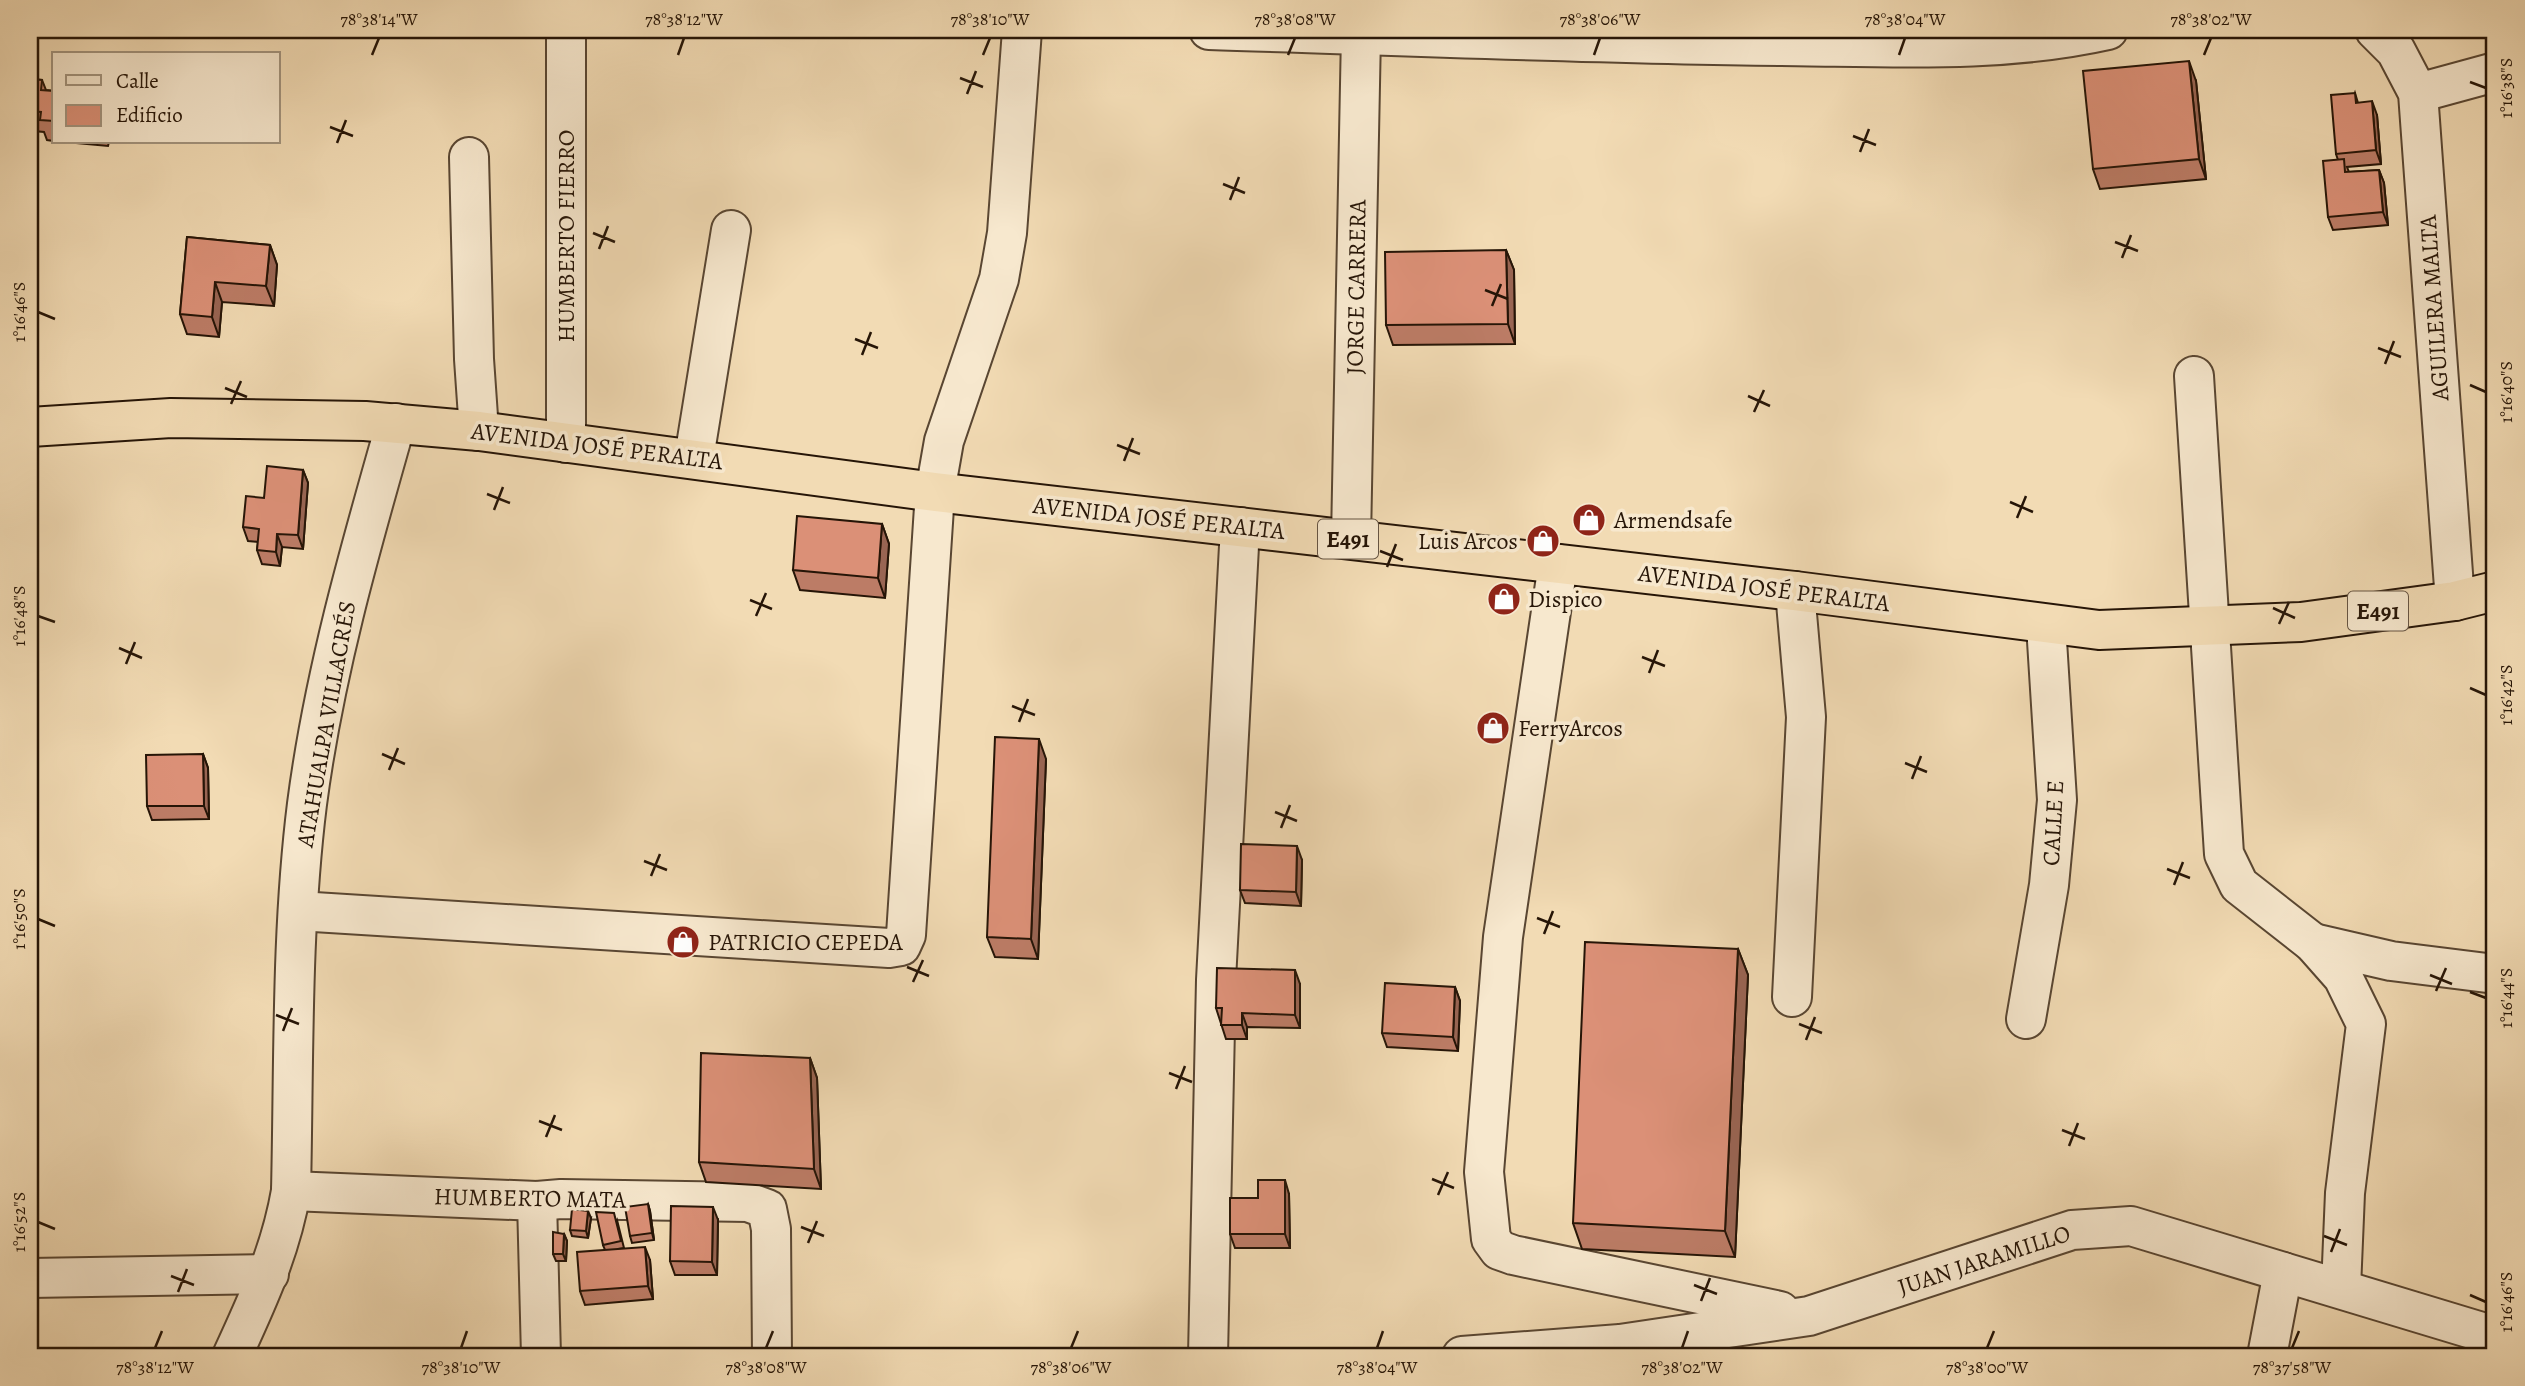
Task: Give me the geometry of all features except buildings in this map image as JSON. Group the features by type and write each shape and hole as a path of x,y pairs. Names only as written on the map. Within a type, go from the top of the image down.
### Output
{"highway":[{"name":"AVENIDA JOSÉ PERALTA","path":"30,428 171,418 396,423 479,431 935,492 1795,591 2099,630 2301,622 2455,601 2495,591"}],"street":[{"name":"HUMBERTO FIERRO","path":"566,30 566,443"},
{"path":"298,911 889,948 901,946 906,935 935,492 944,441 999,279 1007,233 1022,30"},
{"path":"1209,30 1706,38 1981,48 2069,38 2108,30"},
{"name":"AGUILERA MALTA","path":"2375,30 2396,51 2418,93 2455,601"},
{"name":"JORGE CARRERA","path":"1351,540 1385,33"},
{"path":"2418,93 2495,72"},
{"path":"469,158 474,359 479,431"},
{"path":"694,458 731,230"},
{"path":"2194,376 2224,854 2239,885 2313,943 2343,977 2366,1024 2345,1194 2341,1288"},
{"name":"ATAHUALPA VILLACRÉS","path":"232,1356 269,1275 284,1229 291,1191 298,911 307,804 337,634 396,423"},
{"path":"1208,1356 1216,980 1240,527"},
{"path":"1558,564 1503,937 1484,1172 1491,1238 1499,1250 1513,1255 1809,1317"},
{"path":"1792,997 1806,717 1795,591"},
{"name":"CALLE E","path":"2026,1019 2049,885 2057,800 2046,625"},
{"path":"2313,943 2391,961 2495,974"},
{"name":"HUMBERTO MATA","path":"291,1191 537,1201 561,1199 748,1202 767,1209 771,1229 772,1356"},
{"path":"537,1201 541,1356"},
{"name":"JUAN JARAMILLO","path":"1462,1356 1620,1350 1809,1317 2071,1230 2131,1226 2495,1336"},
{"path":"2267,1356 2283,1272"},
{"path":"30,1278 269,1275"}],"place":[{"name":"Armendsafe","path":"1589,520"},
{"name":"Luis Arcos","path":"1543,541"},
{"name":"Dispico","path":"1504,599"},
{"name":"FerryArcos","path":"1493,728"},
{"name":"PATRICIO CEPEDA","path":"683,942"}]}
